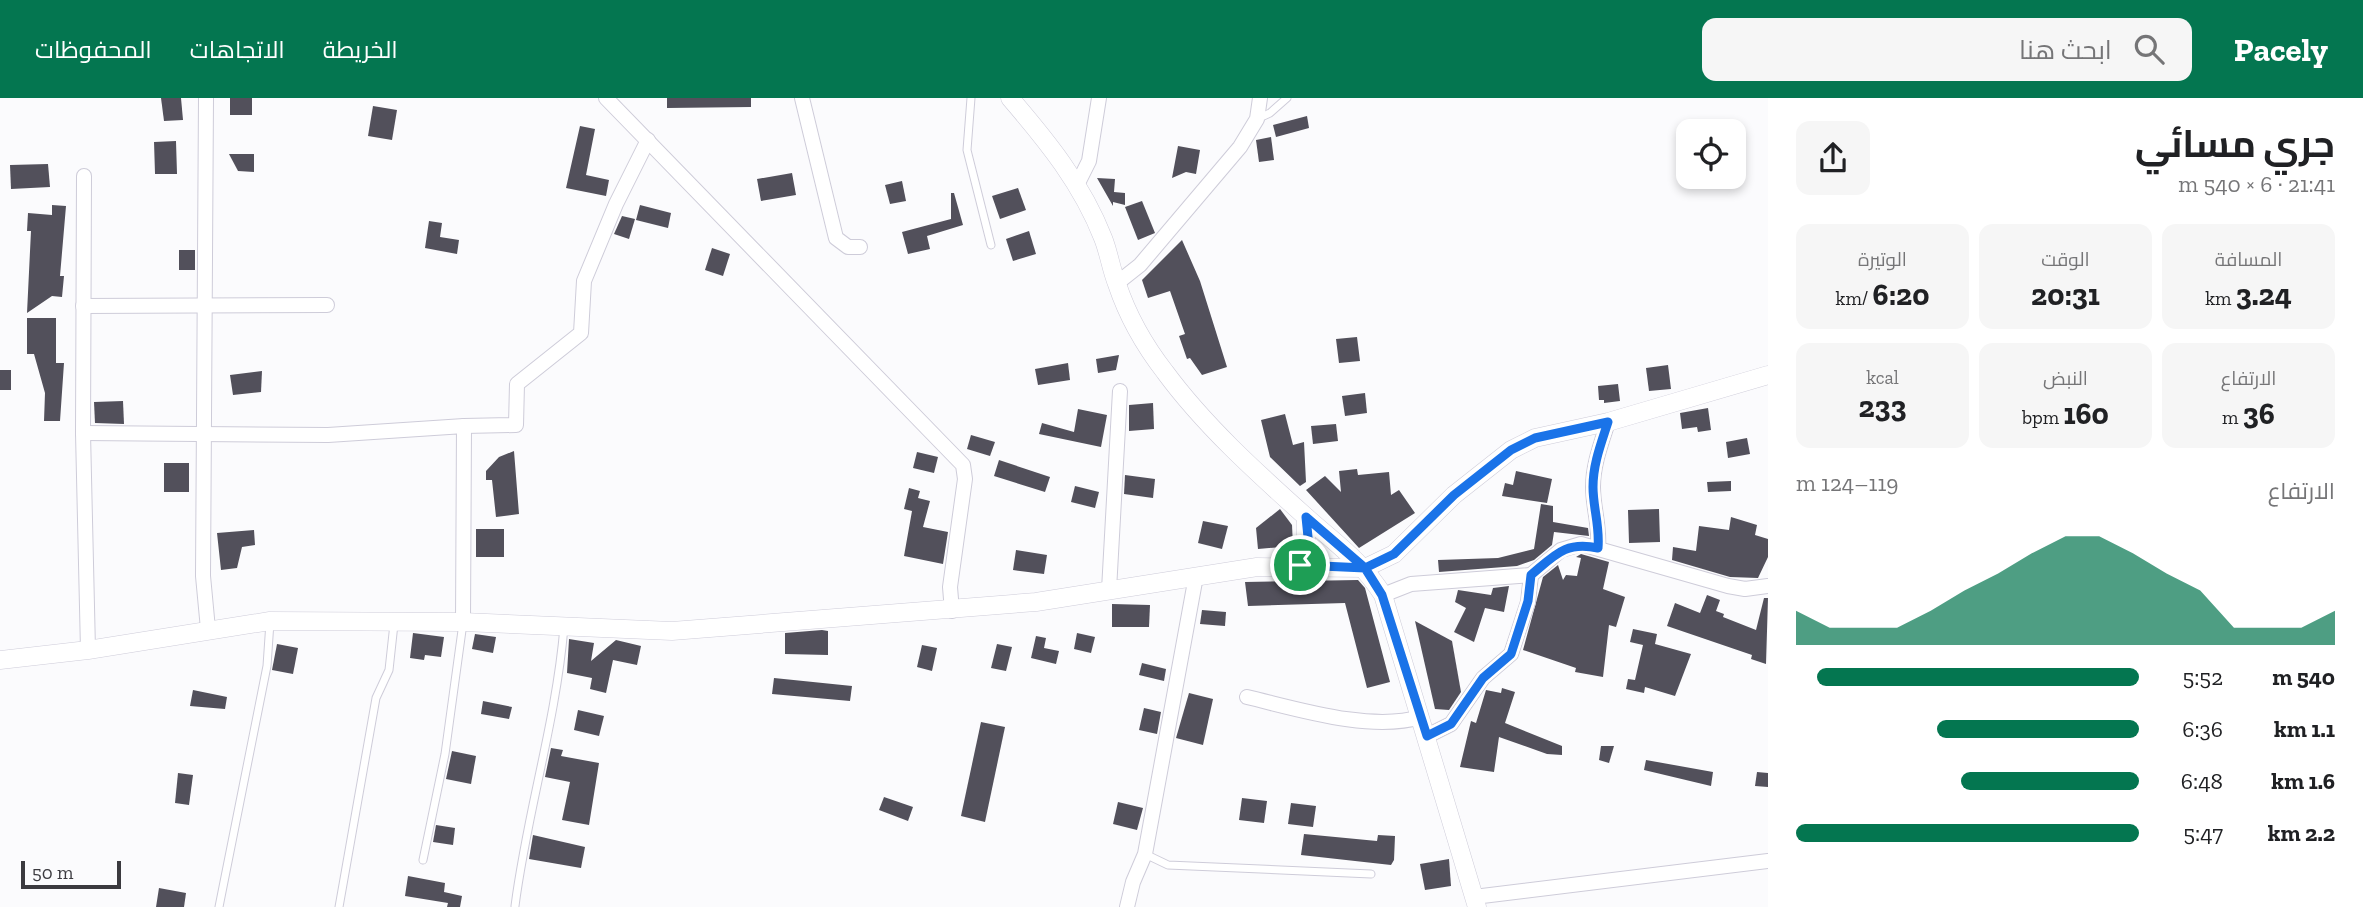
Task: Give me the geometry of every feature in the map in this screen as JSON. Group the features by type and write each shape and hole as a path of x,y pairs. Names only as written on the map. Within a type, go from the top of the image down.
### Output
{"street":[{"path":"206,98 203,576 208,629"},
{"path":"606,98 963,464 965,480 950,587 952,611"},
{"path":"802,98 835,238 848,247 860,247"},
{"path":"1010,98 1055,150 1077,185 1103,239 1116,284 1143,343 1201,415 1306,517 1365,568 1382,595 1476,902 1768,860"},
{"path":"1077,185 1089,161 1099,98"},
{"path":"1116,284 1148,255 1240,147 1257,120 1260,98"},
{"path":"83,433 328,435 516,425 517,384 582,332 584,281 616,204 648,141"},
{"path":"84,176 83,433 88,650"},
{"path":"83,306 327,305"},
{"path":"0,660 88,650 270,621 394,624 463,622 672,631 952,611 1257,567 1300,565 1365,568 1394,554 1454,495 1511,450 1535,438 1608,422 1768,375"},
{"path":"1109,590 1120,391"},
{"path":"1598,548 1600,528 1593,489 1594,466 1608,422"},
{"path":"463,622 464,426"},
{"path":"1300,565 1308,537 1306,517"},
{"path":"1382,595 1412,584 1531,575 1561,550 1581,544 1728,586 1745,589 1768,586"},
{"path":"1427,736 1451,724 1483,678 1511,654 1528,601 1531,575"},
{"path":"1127,907 1133,882 1145,855 1196,576"},
{"path":"1247,696 1307,712 1377,722 1400,724 1421,718"}],"lane":[{"path":"971,98 967,150 991,245"},
{"path":"1257,120 1287,98"},
{"path":"219,907 267,666 270,621"},
{"path":"423,860 445,754 463,622"},
{"path":"339,907 376,698 388,670 394,624"},
{"path":"515,906 521,863 559,680 564,626"},
{"path":"1145,855 1168,865 1371,873"}],"building":[{"path":"161,98 181,98 183,120 164,121"},
{"path":"230,98 252,98 252,115 230,115"},
{"path":"667,98 751,98 751,107 667,108"},
{"path":"373,106 397,110 392,140 368,136"},
{"path":"1307,116 1309,128 1276,137 1273,125"},
{"path":"580,126 595,129 586,175 609,180 606,196 566,188"},
{"path":"1271,137 1274,160 1259,162 1256,140"},
{"path":"176,141 177,174 155,174 154,142"},
{"path":"1178,146 1200,150 1196,174 1186,172 1172,178"},
{"path":"229,154 254,154 254,172 238,171"},
{"path":"48,164 50,187 11,189 10,165"},
{"path":"792,173 796,195 761,201 757,179"},
{"path":"1097,178 1115,179 1114,192 1125,193 1125,205 1113,202 1113,206"},
{"path":"902,181 906,201 890,204 885,185"},
{"path":"1018,188 1026,210 1000,219 992,196"},
{"path":"951,193 954,193 963,225 927,236 930,249 908,254 902,232 951,219"},
{"path":"1142,201 1155,233 1138,240 1125,207"},
{"path":"52,205 66,206 60,276 64,276 62,297 52,296 27,313 31,231 27,231 28,213 52,215"},
{"path":"640,205 671,213 668,228 636,220"},
{"path":"622,216 635,219 629,239 614,234"},
{"path":"429,221 442,223 440,237 459,240 457,254 425,248"},
{"path":"1029,231 1036,254 1013,261 1006,239"},
{"path":"1182,240 1200,281 1227,367 1202,375 1190,358 1187,359 1179,336 1185,334 1170,291 1148,298 1142,280"},
{"path":"712,248 730,254 723,276 705,270"},
{"path":"179,250 195,250 195,270 179,270"},
{"path":"27,318 56,318 56,363 64,363 60,421 44,421 45,393 34,354 27,354"},
{"path":"1357,337 1360,361 1339,363 1336,339"},
{"path":"1119,355 1116,370 1098,373 1096,359"},
{"path":"1068,363 1070,380 1038,385 1035,369"},
{"path":"1668,365 1671,389 1649,391 1646,368"},
{"path":"0,370 11,370 11,390 0,390"},
{"path":"262,371 261,392 233,395 230,375"},
{"path":"1618,384 1620,401 1604,403 1604,400 1599,400 1598,386"},
{"path":"1365,393 1367,413 1345,416 1342,396"},
{"path":"123,401 124,424 95,423 94,402"},
{"path":"1153,403 1154,429 1129,431 1129,405"},
{"path":"1708,408 1711,430 1698,432 1697,427 1682,429 1680,413"},
{"path":"1078,409 1107,415 1101,447 1039,434 1042,423 1074,432"},
{"path":"1285,414 1293,445 1304,442 1306,482 1300,486 1270,457 1261,420"},
{"path":"1336,424 1338,441 1313,444 1311,426"},
{"path":"971,435 995,442 990,456 967,449"},
{"path":"1747,438 1750,454 1728,458 1726,442"},
{"path":"514,451 519,514 496,517 492,480 486,480 486,471 499,457"},
{"path":"917,452 938,457 934,473 913,468"},
{"path":"999,460 1050,477 1045,492 994,476"},
{"path":"164,463 189,463 189,492 164,492"},
{"path":"1357,469 1358,475 1389,472 1391,495 1399,490 1415,513 1359,548 1306,490 1325,476 1341,492 1339,471"},
{"path":"1516,471 1552,479 1547,503 1502,496 1505,483 1513,485"},
{"path":"1125,475 1155,479 1153,498 1124,494"},
{"path":"1731,481 1731,491 1708,492 1707,482"},
{"path":"1075,486 1099,492 1095,508 1071,502"},
{"path":"909,488 920,491 918,498 930,501 923,527 948,532 943,564 904,556 912,511 904,509"},
{"path":"1541,504 1553,506 1553,522 1588,528 1589,536 1554,532 1552,545 1534,560 1517,566 1439,572 1438,560 1498,558 1534,549"},
{"path":"1280,509 1292,525 1293,546 1258,549 1256,528"},
{"path":"1659,509 1660,542 1629,543 1628,510"},
{"path":"1731,517 1757,525 1755,535 1768,539 1768,557 1758,578 1730,577 1672,560 1673,547 1696,551 1699,526 1729,530"},
{"path":"1203,521 1228,526 1222,549 1198,543"},
{"path":"476,529 504,529 504,557 476,557"},
{"path":"254,530 255,545 242,547 237,568 221,570 217,533"},
{"path":"1016,550 1047,555 1044,574 1013,570"},
{"path":"1581,554 1609,562 1603,589 1625,597 1616,627 1609,625 1603,677 1575,672 1576,668 1523,650 1543,577 1558,565 1563,580 1566,575 1577,576 1581,558 1576,557"},
{"path":"1358,580 1365,588 1390,682 1367,688 1345,603 1248,606 1245,582"},
{"path":"1509,586 1504,612 1485,608 1474,642 1454,632 1466,608 1455,602 1458,590 1491,595 1493,588"},
{"path":"1707,595 1720,600 1716,611 1724,614 1723,617 1756,630 1764,598 1768,598 1766,664 1751,659 1752,655 1667,626 1675,603 1700,613"},
{"path":"1112,604 1150,605 1149,627 1112,627"},
{"path":"1202,610 1226,612 1225,626 1200,624"},
{"path":"1415,621 1452,641 1461,692 1449,710 1435,709"},
{"path":"1633,629 1657,634 1655,644 1691,654 1675,696 1645,687 1644,693 1626,689 1628,679 1635,680 1643,645 1630,642"},
{"path":"828,631 828,655 785,654 785,633"},
{"path":"413,633 444,637 441,657 425,655 424,660 410,658"},
{"path":"1077,633 1095,637 1091,653 1074,649"},
{"path":"475,634 496,637 493,653 472,649"},
{"path":"1036,636 1046,638 1044,648 1059,651 1056,664 1031,658"},
{"path":"569,639 594,643 591,661 616,640 641,646 637,665 613,660 606,693 590,689 592,678 567,673"},
{"path":"277,644 298,648 293,674 272,670"},
{"path":"997,644 1012,647 1006,671 991,668"},
{"path":"922,645 937,648 932,671 917,667"},
{"path":"1142,663 1166,669 1164,681 1139,675"},
{"path":"774,678 852,686 850,701 772,694"},
{"path":"1502,688 1515,692 1505,723 1562,746 1562,755 1547,754 1499,737 1494,772 1460,767 1471,721 1476,723 1486,690 1501,693"},
{"path":"193,690 227,697 225,709 190,706"},
{"path":"1189,693 1213,699 1203,745 1176,738"},
{"path":"483,701 512,707 509,719 481,714"},
{"path":"1144,708 1161,712 1157,734 1139,730"},
{"path":"578,710 604,716 599,736 574,730"},
{"path":"981,722 1005,727 985,822 961,816"},
{"path":"1601,746 1614,746 1609,763 1599,760"},
{"path":"551,748 563,750 561,756 599,763 589,825 562,820 570,782 545,777"},
{"path":"452,751 476,756 471,784 446,779"},
{"path":"1646,760 1713,772 1711,786 1644,770"},
{"path":"1757,772 1768,773 1768,787 1755,786"},
{"path":"178,773 193,775 189,805 175,803"},
{"path":"884,797 913,807 908,821 879,810"},
{"path":"1242,798 1267,801 1264,823 1239,820"},
{"path":"1118,802 1143,808 1137,830 1113,824"},
{"path":"1291,803 1316,806 1313,827 1288,824"},
{"path":"436,825 455,828 453,845 433,842"},
{"path":"1304,834 1377,841 1378,835 1395,836 1394,860 1391,865 1301,855"},
{"path":"533,835 585,847 581,868 529,859"},
{"path":"1449,859 1451,886 1425,890 1420,864"},
{"path":"408,876 445,883 444,892 462,896 460,907 447,907 448,903 405,896"},
{"path":"159,888 186,893 184,907 156,907"}],"route":[{"path":"1300,565 1308,537 1306,517 1349,551 1365,568 1394,554 1454,495 1511,450 1535,438 1608,422 1594,466 1593,489 1600,528 1598,548 1581,544 1561,550 1531,575 1528,601 1511,654 1483,678 1451,724 1427,736 1382,595 1365,568 1300,565"}]}
